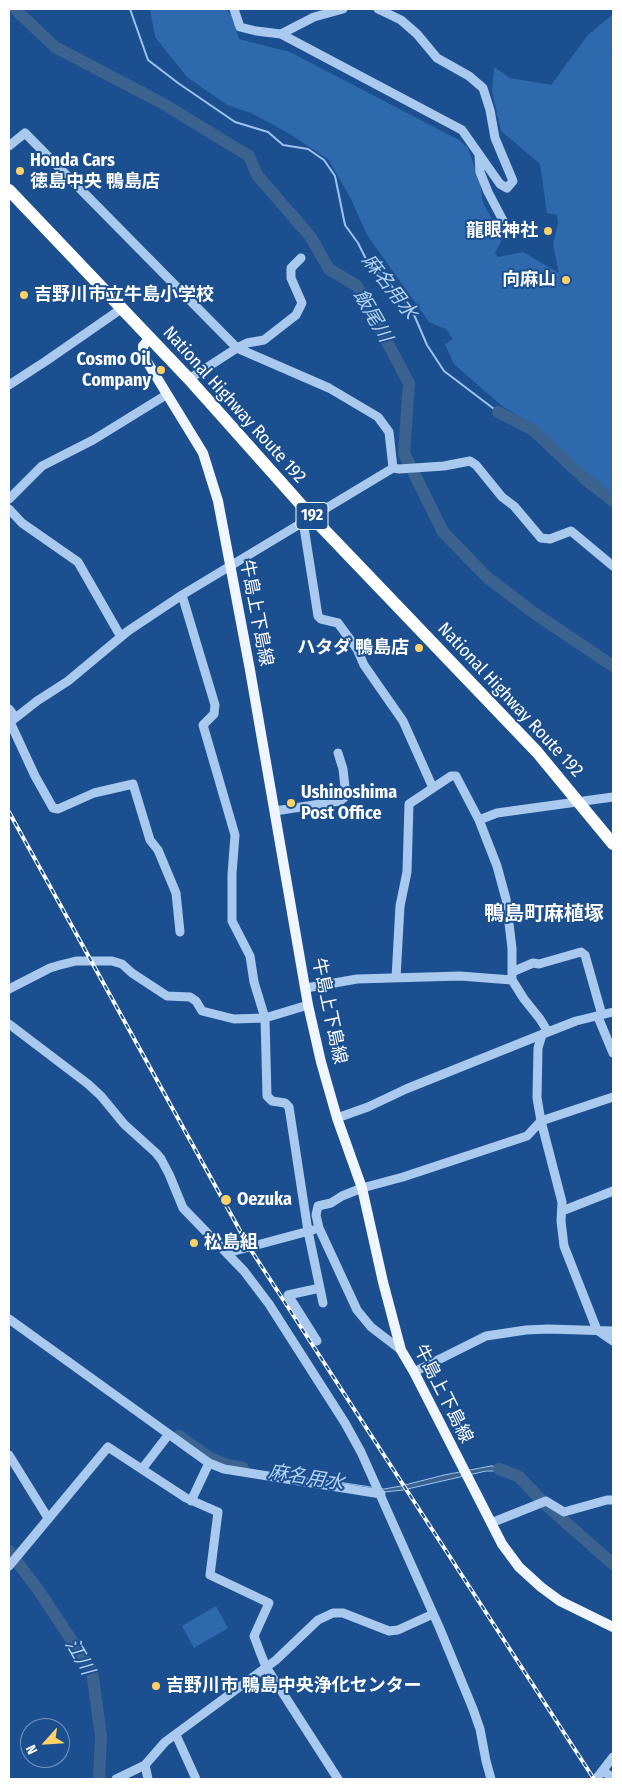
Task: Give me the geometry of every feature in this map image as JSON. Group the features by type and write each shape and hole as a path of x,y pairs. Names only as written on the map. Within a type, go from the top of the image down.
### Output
{"highway":[{"name":"National Highway Route 192","path":"9,190 189,380 308,519 537,752 613,844"}],"main road":[{"name":"牛島上下島線","path":"150,338 143,346 143,355 203,453 218,501 308,1005 321,1062 362,1188 382,1282 401,1350 502,1544 520,1567 541,1587 560,1601 613,1627"}],"street":[{"path":"234,9 240,26 256,31 282,34 462,130 500,184 507,188 514,181 495,138 490,110 483,88 469,76 437,58 417,34 401,20 378,9"},
{"path":"282,34 314,17 343,9"},
{"path":"9,146 25,134 237,348 329,388 378,417 389,432 396,469"},
{"path":"479,154 480,172 492,202 508,230"},
{"path":"189,380 237,348 264,340 296,314 302,303 291,278 291,268 301,258"},
{"path":"9,385 46,362 121,308"},
{"path":"9,499 42,466 94,440 166,394"},
{"path":"11,721 68,681 121,637 182,595 308,519 396,469 440,467 470,461 476,465 502,497 514,506 541,538 550,539 571,531 613,566"},
{"path":"9,509 22,524 78,562 121,637"},
{"path":"308,519 318,616 321,619 338,624 358,649 364,665 403,721 433,788"},
{"path":"182,595 215,705 214,714 203,725 235,835 232,874 232,921 250,956 254,982 264,1018 267,1096 272,1101 285,1102 289,1107 308,1231 323,1302"},
{"path":"9,709 11,721 35,776 54,808 58,809 94,793 133,784 150,840 158,850 176,893 180,932"},
{"path":"275,812 340,801 346,796 343,768 338,753"},
{"path":"396,978 400,906 407,872 410,804 451,776 456,776 479,820 506,899 512,948 512,976 524,999 540,1019 545,1034 538,1048 537,1098 562,1202 564,1246 597,1330 613,1341"},
{"path":"479,820 497,813 613,797"},
{"path":"306,988 357,979 512,976 533,963 539,964 581,952 585,955 600,1016 613,1053"},
{"path":"9,989 41,972 60,965 76,961 112,961 122,964 132,973 167,996 190,997 196,1001 202,1011 234,1018 264,1018 308,1005"},
{"path":"338,1118 576,1021 613,1012"},
{"path":"9,1024 88,1084 101,1096 124,1124 162,1159 183,1208 244,1271 269,1304 345,1423 381,1494 473,1709 480,1729 490,1779"},
{"path":"401,1350 371,1327 357,1310 318,1228 316,1215 318,1206 330,1203 362,1188 403,1177 527,1136 541,1121 613,1097"},
{"path":"562,1211 613,1191"},
{"path":"226,1254 318,1228"},
{"path":"317,1341 288,1295 320,1288"},
{"path":"9,1319 209,1463 224,1469 381,1494"},
{"path":"414,1372 486,1336 548,1328 613,1331"},
{"path":"142,1469 169,1434"},
{"path":"9,1566 108,1447 191,1500 218,1512 210,1575 269,1603 254,1636 266,1667 338,1779"},
{"path":"9,1455 48,1518"},
{"path":"191,1500 209,1463"},
{"path":"491,1523 543,1502 564,1512 613,1500"},
{"path":"116,1779 145,1765 165,1742 266,1667 318,1620 333,1613 343,1614 389,1631 398,1630 433,1614"},
{"path":"176,1735 196,1779"},
{"path":"596,1779 613,1757"},
{"path":"145,1765 148,1779"},
{"path":"603,1771 613,1778"}],"shaded area":[{"path":"150,9 225,9 232,15 239,39 290,52 459,140 468,148 480,182 483,203 503,238 495,253 498,257 523,252 559,273 553,244 558,224 557,215 547,213 540,164 501,131 492,91 494,67 510,78 551,85 588,35 613,14 613,49 611,51 613,54 613,496 532,424 502,406 454,364 445,344 453,339 446,329 429,322 367,235 350,197 328,159 288,133 251,113 227,105 187,77 155,37"},
{"path":"491,1466 512,1470 515,1477 500,1471 486,1471 403,1490 384,1492 318,1482 318,1479 384,1489"},
{"path":"216,1606 228,1628 194,1648 182,1626"}],"waterway":[{"name":"飯尾川","path":"15,9 55,47 162,103 249,156 257,175 310,236 329,269 357,286 409,383 404,453 443,532 488,578 534,613 613,666"},
{"name":"麻名用水","path":"130,9 148,60 235,122 268,132 283,145 308,149 324,160 335,176 345,225 358,243 368,263 389,283 412,310 427,345 444,371 498,412"},
{"name":"麻名用水","path":"498,412 533,430 585,479 613,501"},
{"name":"麻名用水","path":"179,1436 210,1458 243,1468"},
{"name":"麻名用水","path":"499,1469 518,1476 547,1506 613,1564"},
{"name":"江川","path":"9,1551 39,1591 92,1671 101,1736 99,1779"}],"railway":[{"path":"9,812 249,1247 594,1779"}],"place":[{"name":"Honda Cars 徳島中央 鴨島店","path":"20,171"},
{"name":"龍眼神社","path":"548,231"},
{"name":"向麻山","path":"566,280"},
{"name":"吉野川市立牛島小学校","path":"24,295"},
{"name":"Cosmo Oil Company","path":"161,370"},
{"name":"ハタダ 鴨島店","path":"419,648"},
{"name":"Ushinoshima Post Office","path":"291,803"},
{"name":"Oezuka","path":"226,1200"},
{"name":"松島組","path":"194,1243"},
{"name":"吉野川市 鴨島中央浄化センター","path":"156,1686"}],"district":[{"name":"鴨島町麻植塚","path":"544,914"}]}
